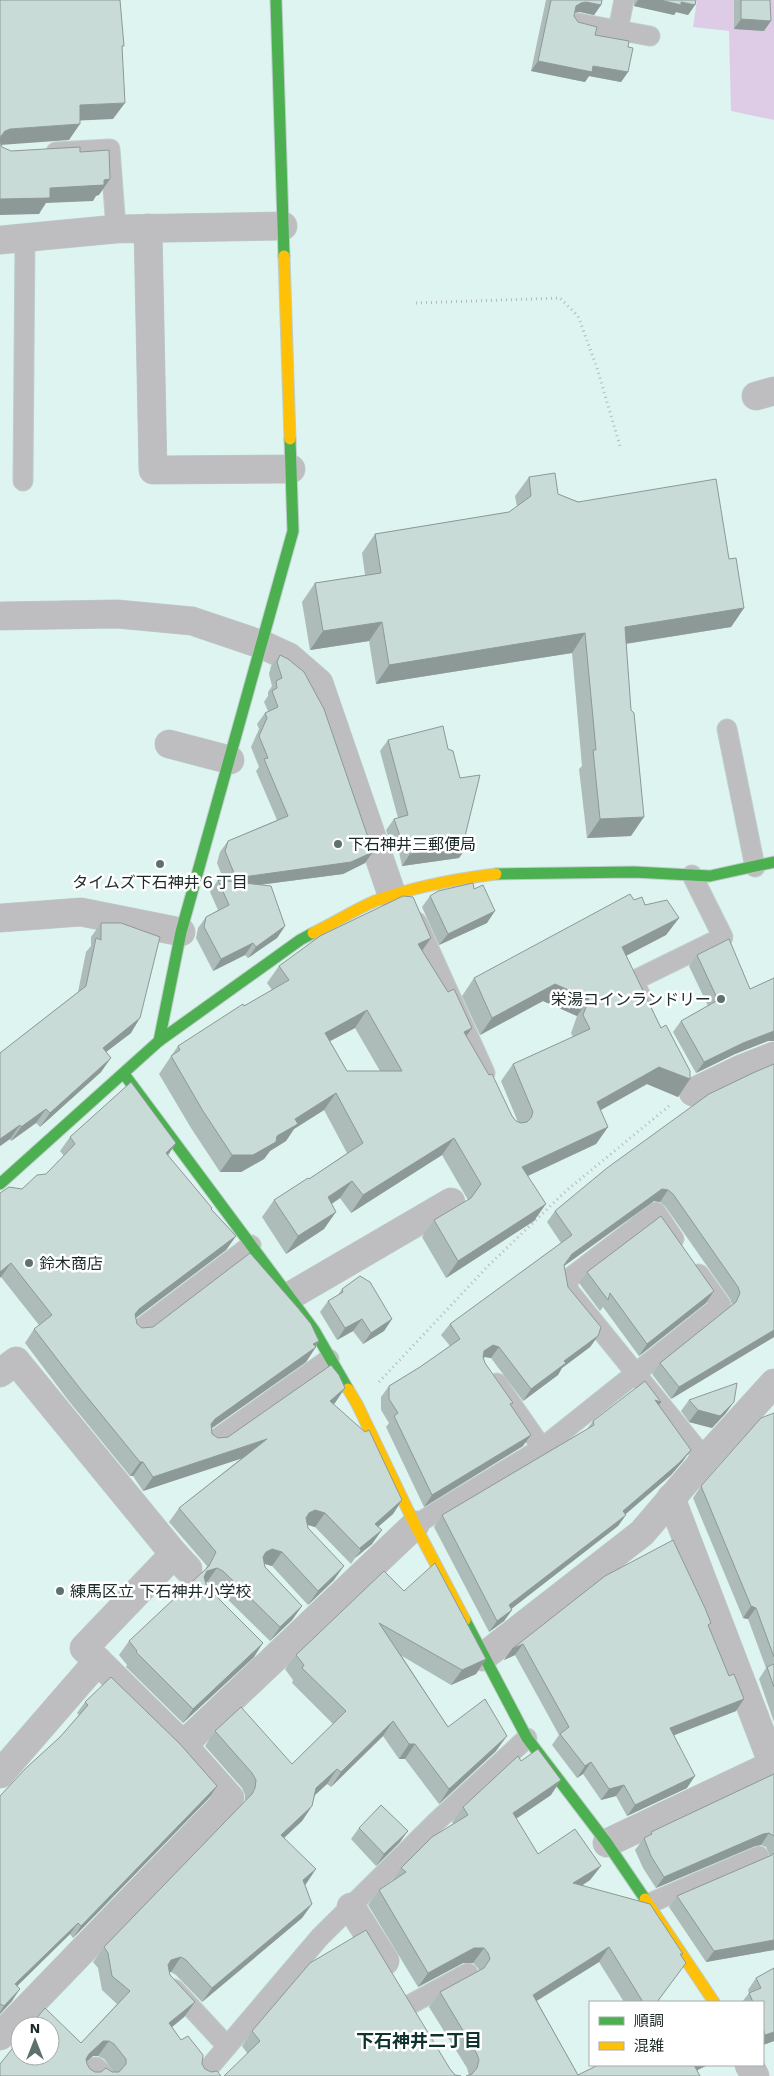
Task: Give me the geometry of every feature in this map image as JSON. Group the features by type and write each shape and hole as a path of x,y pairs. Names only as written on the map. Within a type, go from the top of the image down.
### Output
{"street":[{"path":"159,1041 181,932 293,532 276,0"},
{"path":"12,239 116,229 284,226"},
{"path":"148,228 153,470 292,469"},
{"path":"0,616 117,614 192,621 262,645 288,657 319,683 398,893"},
{"path":"169,744 230,760"},
{"path":"0,1184 159,1041 300,940 398,893 471,877 499,874 634,872 710,876 774,862"},
{"path":"0,918 81,912 181,932"},
{"path":"690,1086 774,1056"},
{"path":"124,1074 314,1330 329,1359 357,1404 415,1525 527,1738 606,1843 713,2001"},
{"path":"290,1296 451,1202"},
{"path":"0,1373 16,1361 181,1561 84,1648 183,1745 230,1798 0,2036"},
{"path":"483,1657 642,1533 705,1458 771,1396"},
{"path":"606,1843 773,1765 671,1498"},
{"path":"183,1745 266,1653 346,1576 415,1525"},
{"path":"0,1774 98,1660"},
{"path":"351,1907 425,2028"}],"lane":[{"path":"618,30 624,0"},
{"path":"578,23 650,36"},
{"path":"39,153 110,149 112,152 116,229"},
{"path":"12,239 23,481"},
{"path":"727,729 755,866"},
{"path":"650,1014 633,981 723,937 692,875"},
{"path":"398,893 494,1094"},
{"path":"415,1525 542,1448 635,1373 721,1305 656,1212 567,1280 569,1290 635,1373 705,1458"},
{"path":"136,1332 251,1245"},
{"path":"212,1442 329,1359"},
{"path":"486,1368 542,1448"},
{"path":"202,2076 320,1937 436,1822 527,1738"},
{"path":"648,1904 759,1856"},
{"path":"411,2004 468,1973"},
{"path":"168,1983 227,2046"},
{"path":"87,2076 96,2067 105,2076"}],"path":[{"path":"416,303 560,298 578,316 597,368 620,446"},
{"path":"357,1404 487,1267 566,1191 672,1104 690,1086"}],"shaded area":[{"path":"697,0 774,0 774,120 731,111 729,31 693,27"}],"building":[{"path":"0,0 120,0 124,46 122,46 125,103 80,105 80,124 10,129 5,131 0,141"},
{"path":"551,0 602,0 601,5 581,3 576,6 574,16 578,22 597,27 595,35 629,41 628,47 633,48 628,72 593,66 592,72 538,61"},
{"path":"660,0 696,0 695,5 681,2 681,5"},
{"path":"741,0 770,0 771,21 741,19"},
{"path":"0,141 2,147 11,151 80,147 80,152 109,150 110,179 104,180 104,185 50,188 50,198 0,199"},
{"path":"555,473 558,494 578,502 716,479 729,559 736,558 744,608 625,627 631,710 634,713 644,817 600,819 593,750 596,750 585,633 389,665 382,622 323,631 315,583 381,573 375,534 509,512 531,496 529,477"},
{"path":"280,655 304,672 324,709 373,852 351,862 236,878 225,851 228,841 288,816 264,759 268,758 259,736 267,718 265,713 278,707 272,691 277,688 276,681 282,678 277,662"},
{"path":"443,726 448,749 453,751 460,778 480,775 465,836 467,847 410,854 406,836 401,839 394,819 408,815 388,740"},
{"path":"218,880 271,886 285,926 256,947 253,943 221,959 204,927 206,917 229,905"},
{"path":"473,883 474,889 483,885 495,911 448,934 430,896 438,891"},
{"path":"630,894 634,900 642,897 645,905 667,900 679,918 622,947 661,1028 666,1025 690,1071 690,1079 659,1067 597,1102 608,1127 522,1167 546,1204 458,1261 434,1220 471,1198 481,1184 454,1138 363,1195 352,1181 328,1197 336,1212 298,1236 274,1200 363,1143 336,1093 295,1119 298,1124 277,1136 276,1142 253,1155 232,1155 203,1111 171,1056 180,1050 178,1046 243,1004 244,1006 289,980 279,966 320,936 403,896 413,897 431,938 418,944 448,992 454,989 472,1028 464,1032 489,1075 492,1074 512,1116 521,1123 527,1122 533,1112 513,1064 590,1029 583,1015 589,999 555,984 492,1018 474,978","holes":["367,1010 402,1071 347,1071 325,1033"]},
{"path":"101,923 121,923 160,937 140,1018 103,1048 111,1058 50,1113 46,1109 0,1139 0,1053 86,986 96,938 101,940"},
{"path":"729,939 750,989 774,978 774,1031 743,1043 704,1062 681,1021 718,1000 697,955"},
{"path":"774,1064 774,1330 679,1387 660,1363 736,1302 740,1293 738,1287 673,1194 668,1190 662,1189 572,1254 564,1265 568,1287 601,1327 598,1336 531,1389 499,1347 493,1345 484,1351 485,1363 513,1403 510,1404 531,1435 432,1495 394,1416 398,1413 389,1399 389,1386 460,1339 450,1324 572,1235 555,1211 607,1168 709,1094"},
{"path":"131,1082 176,1143 166,1153 211,1209 236,1236 139,1309 135,1314 137,1324 142,1328 153,1327 250,1253 311,1324 319,1341 313,1344 316,1347 215,1419 211,1424 212,1434 218,1438 228,1437 331,1365 339,1375 345,1388 330,1401 365,1432 369,1430 402,1500 375,1524 382,1530 360,1548 361,1550 325,1513 315,1510 309,1513 306,1518 308,1528 344,1566 318,1591 282,1552 272,1549 266,1552 263,1557 265,1567 302,1606 280,1627 223,1571 217,1568 207,1571 204,1577 207,1587 263,1643 193,1709 136,1652 129,1641 209,1566 216,1552 179,1508 267,1439 153,1477 143,1462 140,1462 34,1329 52,1315 11,1263 0,1272 0,1193 9,1187 22,1189 37,1175 46,1174 75,1144 70,1137"},
{"path":"661,1216 714,1291 647,1344 610,1293 608,1300 587,1272"},
{"path":"360,1276 370,1282 392,1319 371,1333 362,1319 345,1328 328,1301 343,1292 342,1289"},
{"path":"645,1381 661,1402 655,1400 691,1450 679,1463 623,1511 626,1515 509,1605 512,1610 497,1621 442,1515 594,1425 593,1421"},
{"path":"737,1383 734,1402 720,1416 698,1410 689,1400"},
{"path":"774,1413 774,1657 756,1608 751,1606 701,1486 761,1418"},
{"path":"673,1540 705,1608 711,1623 708,1625 729,1676 734,1674 744,1699 670,1728 695,1776 635,1805 624,1785 609,1789 591,1762 585,1766 560,1734 569,1727 523,1644 512,1649 605,1576"},
{"path":"435,1563 486,1659 462,1670 379,1623 448,1727 485,1699 507,1736 449,1789 415,1744 409,1744 393,1721 341,1772 337,1769 316,1788 312,1806 281,1835 316,1869 303,1880 312,1904 212,1988 186,1960 181,1957 171,1960 168,1965 170,1975 195,2002 169,2023 181,2040 188,2036 203,2055 202,2064 205,2069 211,2072 217,2071 221,2076 0,2076 0,2064 10,2052 10,2066 60,2066 60,2023 81,2043 130,1991 112,1976 108,1953 104,1947 252,1794 255,1788 256,1780 252,1773 215,1731 241,1707 292,1764 346,1711 302,1668 304,1665 296,1655 384,1571 404,1591","holes":["103,2041 109,2041 114,2044 126,2059 126,2064 119,2072 112,2072 106,2068 101,2072 95,2072 90,2069 86,2059 89,2054"]},
{"path":"774,1664 774,1687 767,1667"},
{"path":"111,1677 180,1744 217,1786 81,1926 78,1923 15,1984 20,1989 4,2006 0,2004 0,1796 26,1768 60,1737 88,1705 85,1702"},
{"path":"538,1749 561,1780 513,1813 538,1854 575,1829 601,1866 573,1883 650,1904 683,1954 680,1954 686,1963 658,2001 642,2001 609,1947 533,1995 578,2075 596,2066 695,2066 700,2076 466,2076 472,2074 477,2068 479,2060 440,1992 484,1968 490,1959 488,1953 484,1948 474,1948 428,1973 379,1890 406,1872 401,1868 432,1837 468,1815 463,1807 518,1756 521,1761"},
{"path":"774,1774 774,1836 769,1833 763,1834 664,1877 651,1856 644,1838 652,1834 651,1832"},
{"path":"381,1805 408,1831 384,1854 359,1828"},
{"path":"774,1853 774,1940 714,1951 677,1896"},
{"path":"366,1930 450,2069 455,2075 461,2076 224,2076 260,2041 252,2031 310,1963"},
{"path":"774,1968 774,2032 765,2035 764,2001 753,2001 749,1993 761,1988 756,1978"},
{"path":"45,2008 53,2016 38,2016"}],"traffic: fast":[{"path":"276,0 284,256"},
{"path":"159,1041 181,932 293,531 290,439"},
{"path":"496,874 634,872 710,876 774,862"},
{"path":"0,1184 159,1041 300,940 313,933"},
{"path":"124,1074 314,1330 348,1389"},
{"path":"465,1620 527,1738 607,1843 645,1899"}],"traffic: slow":[{"path":"284,256 290,439"},
{"path":"313,933 375,901 389,896 435,884 496,874"},
{"path":"348,1389 415,1525 465,1620"},
{"path":"645,1899 713,2001"}],"place":[{"name":"下石神井三郵便局","path":"338,844"},
{"name":"タイムズ下石神井６丁目","path":"160,864"},
{"name":"栄湯コインランドリー","path":"721,999"},
{"name":"鈴木商店","path":"29,1263"},
{"name":"練馬区立 下石神井小学校","path":"60,1591"}],"district":[{"name":"下石神井二丁目","path":"419,2040"}]}
